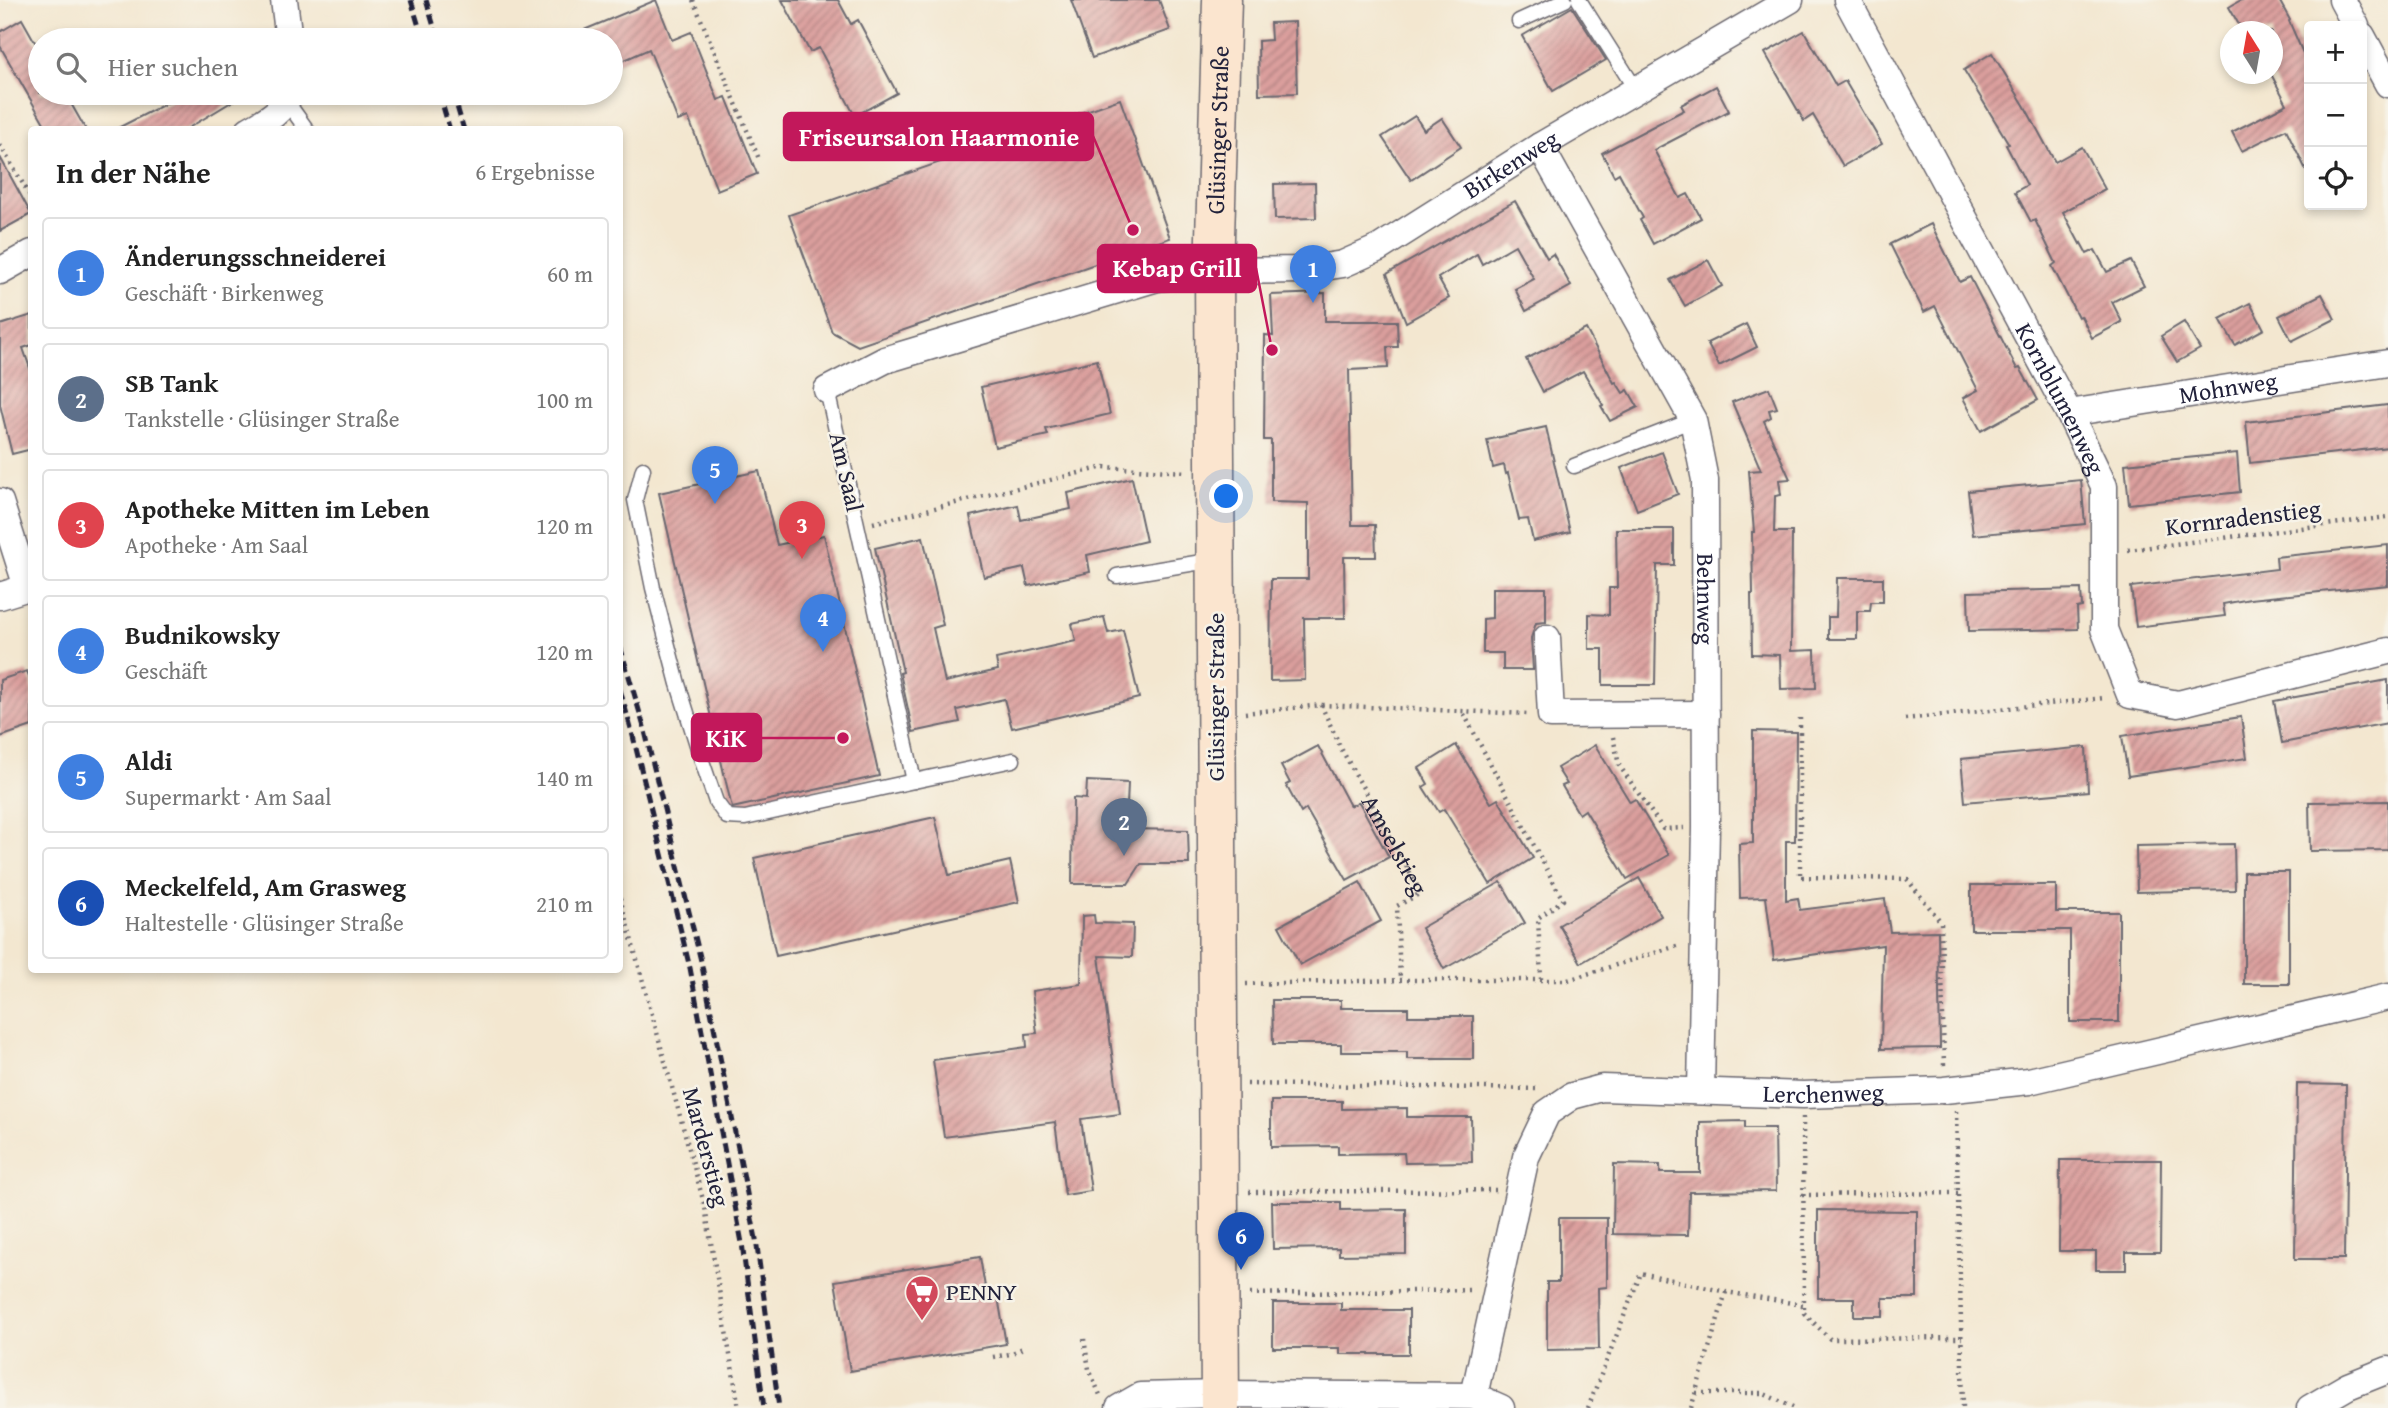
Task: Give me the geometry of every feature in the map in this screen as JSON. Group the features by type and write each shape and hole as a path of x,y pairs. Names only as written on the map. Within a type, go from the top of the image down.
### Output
{"main road":[{"name":"Glüsinger Straße","path":"1220,1401 1214,271 1222,0"}],"street":[{"path":"285,0 288,28"},
{"name":"Birkenweg","path":"1214,271 1305,270 1343,264 1379,248 1540,146 1790,0"},
{"name":"Kornblumenweg","path":"1847,0 2069,413 2104,486 2104,629 2130,695"},
{"path":"2342,0 2353,21"},
{"path":"2367,45 2388,84"},
{"path":"256,126 280,105"},
{"name":"Behnweg","path":"1540,146 1693,420 1705,480 1706,827 1701,1091"},
{"path":"0,271 28,255"},
{"name":"Am Saal","path":"827,390 885,360 1157,278 1214,271"},
{"name":"Mohnweg","path":"2069,413 2388,363"},
{"path":"0,502 28,583"},
{"path":"0,596 28,586"},
{"path":"1548,638 1551,715 1706,714"},
{"path":"2130,695 2178,704 2388,651"},
{"name":"Lerchenweg","path":"1474,1396 1526,1157 1547,1113 1572,1096 1602,1088 1803,1096 1950,1089 2029,1081 2388,997"},
{"path":"2310,1408 2348,1386 2388,1370"},
{"path":"1110,1403 1140,1396 1220,1401 1474,1396 1501,1408"}],"lane":[{"path":"1519,22 1564,0"},
{"path":"1579,0 1636,90"},
{"path":"293,105 305,126"},
{"name":"Am Saal","path":"827,390 914,781"},
{"path":"1574,466 1693,420"},
{"path":"643,469 635,500 653,588 678,684 716,802 727,817 745,818 1013,760"},
{"path":"1117,576 1215,560"}],"path":[{"path":"693,0 759,159"},
{"path":"0,145 28,192"},
{"path":"858,526 1104,467 1214,474"},
{"name":"Kornradenstieg","path":"2103,553 2388,517"},
{"path":"1905,719 2130,695"},
{"path":"1216,716 1321,705 1551,715"},
{"name":"Amselstieg","path":"1321,705 1342,750 1421,893 1397,906 1399,980"},
{"path":"1463,713 1563,901 1538,918 1541,979"},
{"path":"1609,715 1619,765 1663,829 1706,827"},
{"path":"1800,718 1800,877 1908,880 1941,922 1958,1193 1963,1408"},
{"name":"Marderstieg","path":"623,909 705,1206 739,1408"},
{"path":"1217,985 1399,980 1568,980 1703,938"},
{"path":"1218,1084 1545,1089 1572,1096"},
{"path":"1803,1096 1804,1313 1830,1339 1962,1338"},
{"path":"1219,1192 1518,1190"},
{"path":"1802,1195 1958,1193"},
{"path":"1588,1408 1641,1273 1726,1292 1804,1305"},
{"path":"1218,1294 1497,1289"},
{"path":"1691,1408 1726,1292"},
{"path":"1084,1339 1089,1369 1110,1403"},
{"path":"993,1357 1023,1348"},
{"path":"1696,1393 1762,1393 1795,1408"}],"building":[{"path":"656,0 672,40 691,32 718,100 726,97 757,174 717,190 688,117 678,121 649,49 623,61 623,28 589,28"},
{"path":"782,0 838,0 851,24 858,20 897,93 855,116 819,48 810,52"},
{"path":"1071,0 1159,0 1170,30 1092,58"},
{"path":"2241,0 2279,0 2290,20 2304,56 2304,166 2286,129 2242,151 2232,132 2287,104 2276,84 2283,84 2283,21 2237,21 2229,7"},
{"path":"1572,7 1606,60 1553,91 1522,36"},
{"path":"22,19 28,30 28,95 0,46 0,32"},
{"path":"1295,22 1297,93 1259,94 1258,41 1271,40 1270,23"},
{"path":"1804,31 1836,86 1845,81 1882,144 1843,166 1813,115 1804,121 1765,53"},
{"path":"1992,53 2055,162 2082,147 2105,189 2063,212 2080,244 2087,254 2095,250 2107,272 2131,261 2144,286 2112,302 2122,322 2092,338 2052,266 2056,263 2035,220 2031,222 2015,192 2027,185 2006,145 2009,144 1964,70"},
{"path":"1716,86 1729,111 1654,150 1680,198 1688,194 1701,218 1653,244 1640,220 1643,218 1619,173 1614,176 1602,153 1684,110 1681,105"},
{"path":"1120,99 1170,238 858,346 832,332 789,215"},
{"path":"34,105 72,105 84,126 46,126"},
{"path":"163,105 226,105 192,126 122,126"},
{"path":"1415,116 1424,130 1442,118 1461,147 1411,180 1382,137"},
{"path":"0,157 28,208 28,216 0,231"},
{"path":"1315,183 1316,218 1275,219 1274,184"},
{"path":"1515,201 1547,258 1553,254 1571,286 1526,311 1515,289 1534,279 1515,245 1482,264 1477,254 1438,278 1449,298 1406,322 1387,274"},
{"path":"1931,224 1960,282 1970,277 2017,369 2020,368 2038,400 1981,431 1963,398 1978,390 1935,306 1924,312 1890,244"},
{"path":"1708,260 1722,286 1685,306 1670,280"},
{"path":"1325,293 1325,321 1397,321 1398,347 1387,347 1388,368 1349,370 1352,525 1375,525 1376,557 1344,557 1345,618 1304,618 1305,680 1270,681 1271,579 1308,579 1308,503 1271,502 1271,440 1264,440 1265,335 1273,336 1271,295"},
{"path":"2322,294 2335,319 2292,341 2279,316"},
{"path":"2250,303 2264,329 2235,345 2220,319"},
{"path":"28,316 28,346 23,348 28,362 28,450 12,454 0,405 0,325"},
{"path":"2184,322 2200,349 2177,362 2161,336"},
{"path":"1746,324 1757,347 1719,366 1707,343"},
{"path":"1586,329 1614,383 1616,382 1623,393 1628,390 1638,407 1610,421 1583,371 1543,392 1526,359"},
{"path":"1097,360 1110,414 1046,429 1048,435 995,447 981,387"},
{"path":"1769,388 1777,408 1769,410 1771,417 1764,421 1790,479 1779,480 1781,495 1775,496 1774,532 1792,532 1791,651 1815,650 1816,688 1781,689 1780,655 1752,654 1754,532 1749,471 1761,470 1732,402"},
{"path":"2388,405 2388,447 2250,463 2246,422"},
{"path":"1546,427 1570,532 1533,541 1528,519 1519,520 1504,465 1493,468 1487,440"},
{"path":"1662,452 1678,494 1637,510 1621,468"},
{"path":"2237,453 2240,492 2129,504 2125,464"},
{"path":"759,471 777,545 824,535 879,776 732,808 659,493"},
{"path":"1132,478 1146,541 1087,555 1090,572 1028,586 1024,568 984,577 970,516 1018,505 1021,520 1071,509 1068,493"},
{"path":"2081,480 2085,524 1973,535 1968,491"},
{"path":"1616,529 1674,529 1674,565 1657,565 1655,685 1603,685 1603,649 1589,649 1589,614 1609,615 1609,588 1617,588"},
{"path":"923,537 943,625 933,628 945,682 998,670 996,659 1076,641 1072,624 1104,617 1108,633 1123,630 1139,698 1012,728 1004,699 957,710 960,722 913,732 900,673 903,672 875,548"},
{"path":"2388,545 2388,585 2250,599 2223,604 2225,616 2136,627 2131,587 2277,569 2276,557"},
{"path":"1837,578 1883,578 1883,602 1871,602 1870,611 1857,611 1857,639 1828,639 1828,617 1836,617"},
{"path":"1492,588 1546,588 1546,622 1536,623 1531,638 1533,670 1503,670 1503,653 1483,653 1483,619 1492,618"},
{"path":"2081,589 2082,607 2077,608 2078,629 1969,631 1968,592"},
{"path":"27,671 28,674 28,727 0,737 0,680"},
{"path":"2388,680 2388,723 2282,743 2274,701"},
{"path":"2241,717 2247,758 2128,776 2122,736"},
{"path":"1753,731 1796,732 1795,841 1786,841 1786,900 1798,898 1800,910 1885,899 1890,932 1938,931 1940,1048 1881,1049 1883,945 1774,960 1766,897 1740,898 1739,844 1753,843"},
{"path":"1456,745 1491,803 1498,799 1533,858 1490,884 1444,809 1439,812 1423,787 1428,784 1419,768"},
{"path":"1595,745 1630,802 1635,799 1669,855 1627,879 1585,810 1579,814 1562,786 1567,784 1557,768"},
{"path":"1318,746 1350,806 1359,802 1389,857 1347,880 1306,809 1301,813 1286,785 1290,783 1281,766"},
{"path":"2086,747 2088,791 1965,802 1961,759"},
{"path":"1087,781 1128,783 1126,829 1188,830 1189,864 1141,864 1128,884 1072,884 1073,798 1086,799"},
{"path":"2388,801 2388,850 2310,851 2309,802"},
{"path":"935,817 949,875 1010,861 1019,902 776,956 754,858"},
{"path":"2234,844 2235,890 2137,892 2136,846"},
{"path":"2244,872 2289,872 2289,984 2244,984"},
{"path":"1639,878 1661,916 1581,963 1559,925"},
{"path":"1360,882 1381,921 1300,965 1279,926"},
{"path":"1501,882 1525,923 1444,969 1421,928"},
{"path":"1971,885 2056,885 2056,912 2119,912 2119,1022 2070,1022 2070,930 1971,930"},
{"path":"1094,915 1095,923 1133,924 1132,957 1099,956 1120,1114 1081,1119 1091,1191 1065,1195 1055,1122 944,1137 933,1060 1027,1047 1026,1034 1037,1033 1032,991 1081,984 1082,916"},
{"path":"1272,1000 1341,1000 1341,1008 1408,1008 1408,1016 1473,1016 1473,1059 1407,1059 1407,1052 1341,1052 1341,1044 1273,1044"},
{"path":"2297,1084 2346,1085 2344,1259 2295,1259"},
{"path":"1271,1101 1342,1101 1342,1109 1407,1108 1407,1117 1471,1117 1472,1162 1405,1163 1404,1153 1338,1154 1338,1146 1271,1147"},
{"path":"1745,1121 1745,1128 1775,1128 1776,1191 1689,1192 1688,1235 1613,1234 1614,1164 1660,1165 1660,1173 1700,1173 1700,1122"},
{"path":"2060,1160 2161,1160 2160,1252 2126,1252 2126,1270 2096,1270 2096,1251 2059,1251"},
{"path":"1272,1202 1341,1202 1341,1210 1406,1209 1406,1254 1339,1255 1339,1248 1273,1249"},
{"path":"1818,1210 1917,1211 1917,1298 1883,1298 1883,1316 1854,1316 1854,1298 1818,1298"},
{"path":"1559,1218 1607,1218 1607,1287 1598,1288 1599,1349 1547,1350 1547,1282 1559,1282"},
{"name":"PENNY","path":"980,1257 987,1299 998,1297 1006,1344 850,1371 835,1281"},
{"path":"1273,1303 1341,1303 1341,1310 1409,1310 1409,1354 1340,1354 1340,1348 1273,1348"}],"railway":[{"path":"411,0 419,28"},
{"path":"426,0 434,28"},
{"path":"443,105 449,126"},
{"path":"457,105 463,126"},
{"path":"623,656 644,727 701,961 756,1239 779,1408"},
{"path":"623,700 690,968 742,1243 764,1408"}],"place":[{"name":"Friseursalon Haarmonie","path":"1133,230"},
{"name":"Änderungsschneiderei","path":"1313,303"},
{"name":"Kebap Grill","path":"1272,350"},
{"name":"Aldi","path":"715,504"},
{"name":"Apotheke Mitten im Leben","path":"802,559"},
{"name":"Budnikowsky","path":"823,652"},
{"name":"KiK","path":"843,738"},
{"name":"SB Tank","path":"1124,856"},
{"name":"Meckelfeld, Am Grasweg","path":"1241,1270"},
{"name":"PENNY","path":"922,1322"}]}
